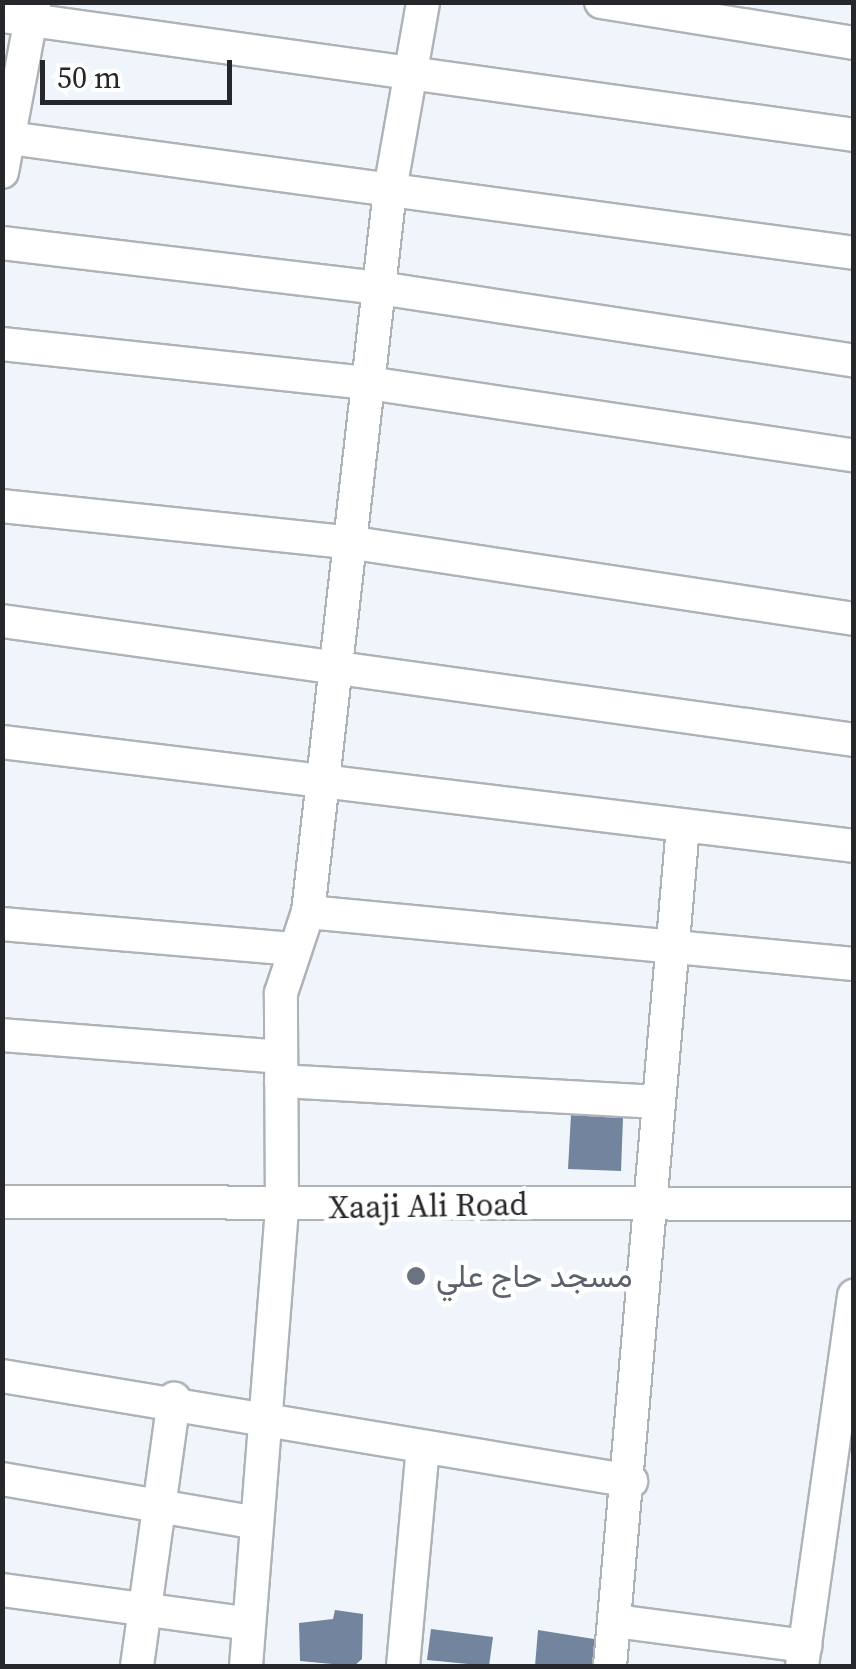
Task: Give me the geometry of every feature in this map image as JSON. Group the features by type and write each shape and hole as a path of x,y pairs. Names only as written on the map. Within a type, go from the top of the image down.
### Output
{"street":[{"path":"246,1666 282,1209 281,993 308,912 342,666 386,288 390,190 424,2"},
{"path":"602,2 854,43"},
{"path":"2,172 22,13 854,135"},
{"path":"6,138 854,252"},
{"path":"2,243 386,288 854,361"},
{"path":"2,344 375,384 854,456"},
{"path":"2,506 354,543 854,619"},
{"path":"2,621 854,740"},
{"path":"2,742 327,775 683,826 854,846"},
{"path":"610,1666 631,1481 655,1102 683,826"},
{"path":"308,912 854,964"},
{"path":"2,924 295,950"},
{"path":"2,1035 280,1069 655,1102"},
{"name":"Xaaji Ali Road","path":"2,1202 282,1209 649,1201 854,1204"},
{"path":"615,1621 804,1656 854,1296"},
{"path":"2,1376 174,1399 423,1447 631,1481"},
{"path":"137,1666 174,1399"},
{"path":"403,1666 423,1447"},
{"path":"2,1479 257,1523"},
{"path":"2,1590 249,1624"}],"building":[{"path":"571,1115 623,1118 621,1171 568,1169"},
{"path":"335,1610 363,1614 362,1659 354,1666 300,1661 299,1623 333,1619"},
{"path":"431,1629 493,1637 489,1666 427,1660"},
{"path":"538,1630 600,1640 599,1666 535,1666"}],"place":[{"name":"مسجد حاج علي","path":"416,1276"}]}
